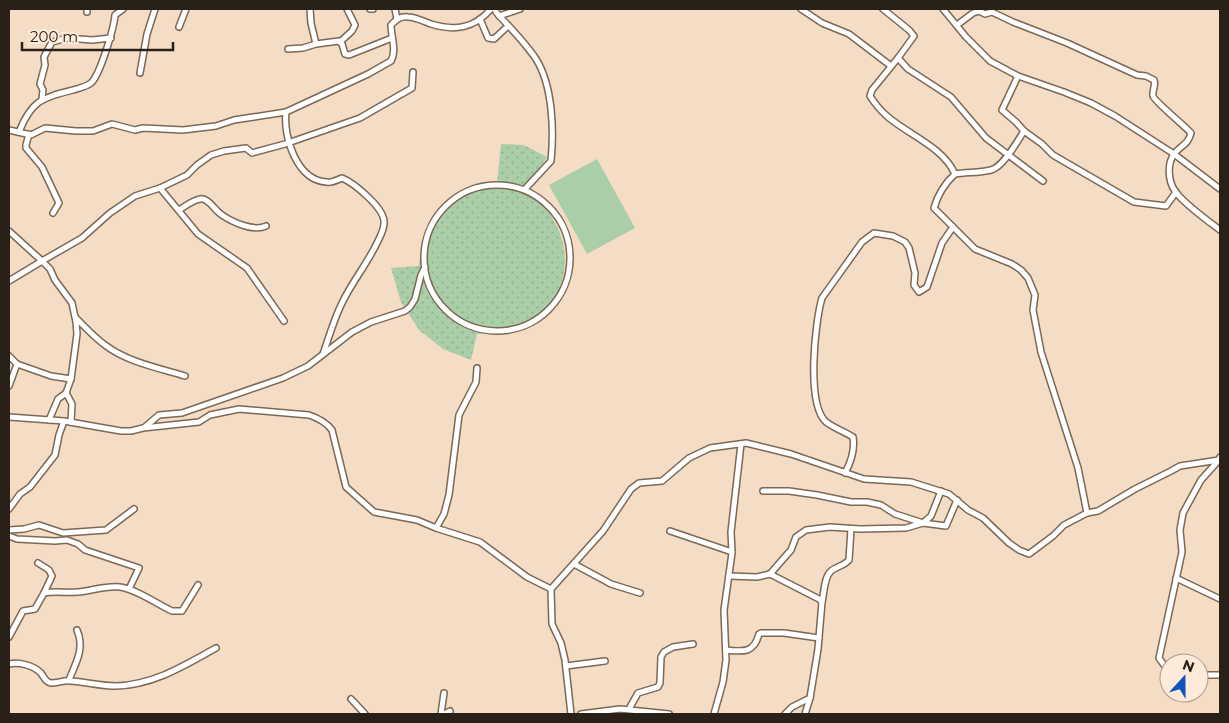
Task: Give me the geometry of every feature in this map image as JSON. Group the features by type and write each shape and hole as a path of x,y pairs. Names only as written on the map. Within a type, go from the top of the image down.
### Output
{"street":[{"path":"19,132 30,110 42,99 86,86 92,82 111,38 115,15 123,9"},
{"path":"140,73 147,34 155,9"},
{"path":"179,26 186,9"},
{"path":"310,9 316,44"},
{"path":"288,49 336,41 340,42 352,31 355,25 347,9"},
{"path":"395,9 397,19"},
{"path":"9,130 31,135 45,128 94,131 112,124 135,130 143,128 174,131 216,126 234,120 286,112 368,74 390,61 393,57 394,44 391,25 397,19 407,16 447,28 472,24 491,9"},
{"path":"495,9 536,59 544,75 548,92 552,136 551,161 525,189"},
{"path":"500,16 520,9"},
{"path":"801,9 822,23 849,34 891,66"},
{"path":"883,9 914,36 872,90 870,96 888,117 911,132 950,164 955,174"},
{"path":"943,9 966,37 990,61 1018,76 1091,103 1115,116 1174,154 1220,189"},
{"path":"957,25 973,13 979,11 985,14 995,11 1013,22 1067,43 1137,75 1146,76 1154,80 1156,84 1154,98 1191,133 1189,140 1174,154 1169,168 1171,182 1176,192 1220,230"},
{"path":"480,19 488,38 491,39 494,39 508,26"},
{"path":"42,99 43,90 40,84 45,65 44,57 52,42 67,38 92,40 111,38"},
{"path":"340,42 345,54 349,55 392,38"},
{"path":"898,58 908,69 951,97 986,138 1043,181"},
{"path":"9,281 82,238 104,218 135,196 160,188 187,175 197,165 211,156 224,151 246,148 252,153 360,118 412,88 413,72"},
{"path":"1018,76 1002,110 1053,155 1134,202 1166,206 1176,192"},
{"path":"286,112 289,142 304,171 314,180 329,183 342,178 350,182 365,194 380,211 384,221 382,231 370,258 357,275 341,305 322,354"},
{"path":"1024,131 1008,156 994,170 955,174 943,187 937,197 934,208 975,249 1012,264 1028,278 1035,295 1032,310 1042,352 1078,468 1087,513"},
{"path":"29,134 26,148 42,166 59,203 53,213"},
{"path":"493,185 525,189 548,206 558,217 564,229 570,262 564,285 553,303 537,319 513,329 483,329 453,317 433,295 426,278 425,244 435,219 457,196 479,187 493,185"},
{"path":"160,188 198,234 247,268 284,321"},
{"path":"179,210 200,199 205,200 222,215 252,229 266,226"},
{"path":"845,473 851,458 854,444 853,437 826,421 816,400 814,375 815,336 822,298 862,242 874,233 894,236 905,242 909,248 915,273 914,285 919,292 927,287 942,243 952,227"},
{"path":"9,231 50,269 55,280 72,303 77,334 71,378 66,393 58,399 49,420"},
{"path":"143,428 159,415 182,413 283,378 308,366 322,354 362,327 410,308 415,300 420,275 425,267"},
{"path":"74,316 105,345 118,353 185,376"},
{"path":"9,356 17,364 51,376 71,378"},
{"path":"9,386 17,364"},
{"path":"436,528 444,514 449,495 459,415 476,382 477,368"},
{"path":"66,393 72,404 71,422"},
{"path":"9,417 64,421 131,431 143,428 192,424 210,415 239,409 316,417 327,424 332,430 346,488 374,512 415,520 480,542 527,577 552,589"},
{"path":"9,509 20,494 30,487 56,455 59,434 64,421"},
{"path":"571,714 566,666 561,643 552,624 552,589 603,531 631,489 639,483 662,481 689,458 710,448 746,443 791,454 864,479 911,482 941,491 949,494 968,510 983,518 1008,543 1030,554 1054,536 1064,525 1087,513 1098,511 1180,466 1220,459"},
{"path":"714,714 723,682 726,650 724,616 732,552 731,532 741,444"},
{"path":"1160,653 1182,552 1180,530 1183,513 1201,480 1220,459"},
{"path":"763,491 789,491 851,502 867,502 923,523 946,526 957,500"},
{"path":"729,576 757,577 770,574 791,550 796,537 806,530 830,527 906,528 923,523 931,516 941,491"},
{"path":"9,530 39,525 63,533 106,530 134,509"},
{"path":"805,714 810,698 822,602 828,574 832,569 845,564 848,560 852,528"},
{"path":"670,531 732,552"},
{"path":"9,536 17,539 67,540 78,544 85,550 139,568 129,589"},
{"path":"9,637 23,611 35,610 52,576 49,570 38,563"},
{"path":"574,564 612,584 640,594"},
{"path":"770,574 822,602"},
{"path":"1176,578 1220,599"},
{"path":"44,593 57,591 75,592 119,586 177,612 182,611 198,585"},
{"path":"69,680 80,650 81,638 77,630"},
{"path":"726,650 742,651 751,648 755,646 761,633 784,633 819,638"},
{"path":"629,709 638,693 658,687 660,683 661,657 664,652 673,647 693,644"},
{"path":"9,664 17,662 30,666 40,672 45,681 50,683 69,680 117,686 137,683 169,674 216,648"},
{"path":"566,666 605,661"},
{"path":"444,693 443,714 450,711"},
{"path":"785,714 792,707 810,698"},
{"path":"351,699 365,714"},
{"path":"580,714 620,709 668,714"}],"green space":[{"path":"501,144 524,145 547,157 524,190 544,203 560,232 564,246 564,274 560,287 553,299 533,320 513,329 477,334 471,360 443,349 419,330 401,302 391,268 419,266 428,228 442,206 451,197 474,184 497,183"},
{"path":"597,159 635,228 587,254 549,185"}]}
